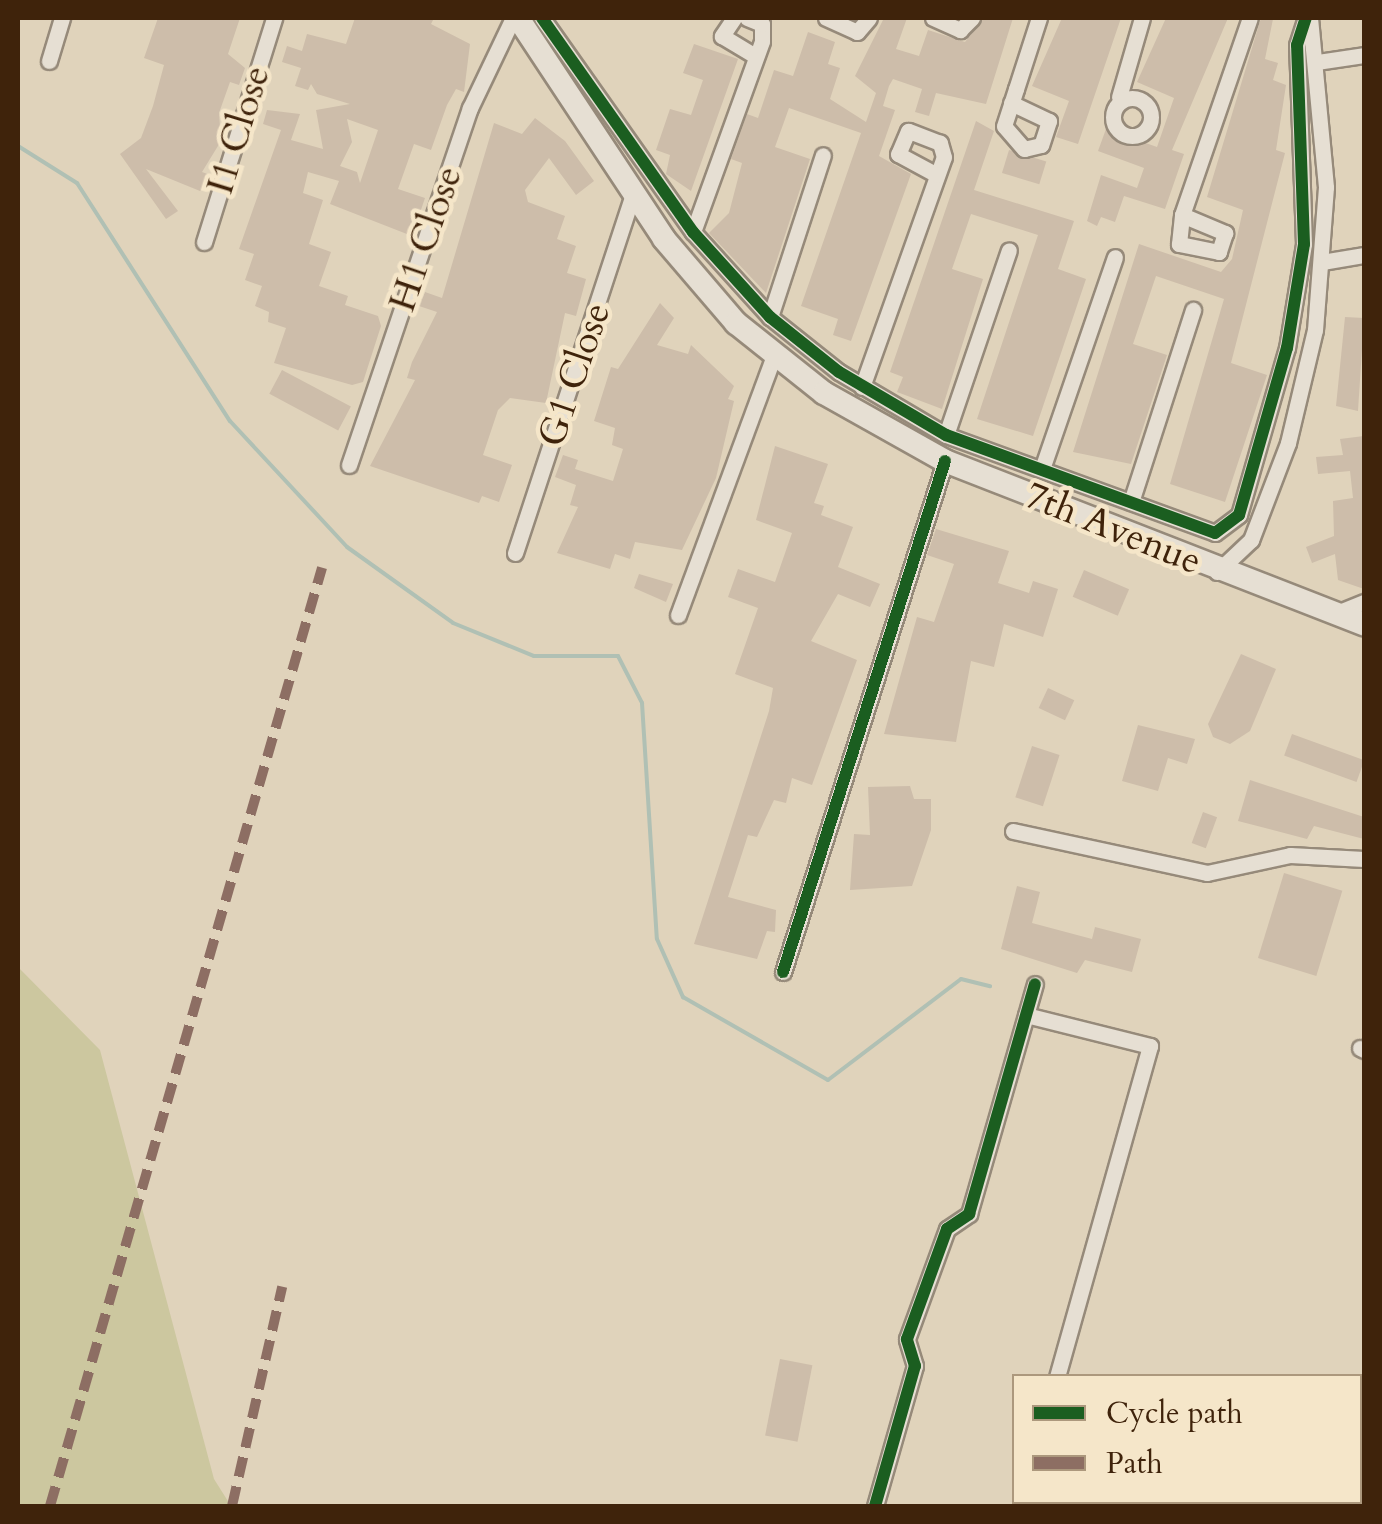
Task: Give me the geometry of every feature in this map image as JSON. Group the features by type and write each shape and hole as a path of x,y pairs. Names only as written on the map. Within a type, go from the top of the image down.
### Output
{"main road":[{"name":"7th Avenue","path":"516,18 632,197 726,312 774,356 860,416 945,461 1217,572 1364,624"}],"street":[{"path":"49,61 62,18"},
{"name":"I1 Close","path":"204,242 274,18"},
{"name":"H1 Close","path":"350,466 470,108 516,18"},
{"path":"542,18 693,232 770,317 862,388 946,435 1215,532 1239,515 1299,280 1297,45 1308,18"},
{"path":"734,18 722,36 755,56"},
{"path":"693,232 764,31 747,18"},
{"path":"826,18 858,32 869,18"},
{"path":"933,18 960,30 972,18"},
{"path":"1011,103 1039,18"},
{"path":"1119,96 1142,18"},
{"path":"1182,215 1250,18"},
{"path":"1217,572 1251,540 1288,443 1316,330 1322,262 1317,62 1308,18"},
{"path":"1317,62 1364,54"},
{"path":"770,317 823,155"},
{"path":"862,388 937,175"},
{"name":"G1 Close","path":"515,553 632,197"},
{"path":"946,435 1009,250"},
{"path":"1322,262 1364,255"},
{"path":"1042,469 1115,257"},
{"path":"1131,502 1193,310"},
{"path":"678,615 774,356"},
{"path":"783,972 945,461"},
{"path":"1337,613 1364,602"},
{"path":"1013,831 1207,873 1290,856 1364,859"},
{"path":"875,1506 914,1366 907,1339 947,1229 968,1214 1034,984"},
{"path":"1026,1015 1150,1046 1057,1374"}],"shaded area":[{"path":"18,967 100,1050 214,1479 231,1506 18,1506"}],"building":[{"path":"158,18 240,18 228,54 245,68 239,85 230,82 219,113 221,141 202,172 210,175 206,185 200,191 146,169 178,211 166,219 120,154 141,138 153,106 164,65 144,58"},
{"path":"355,18 434,18 431,24 470,44 464,92 456,89 431,150 414,144 398,189 425,198 412,236 330,204 339,181 308,172 303,193 323,200 309,244 331,252 319,286 348,296 345,305 378,316 381,326 363,382 352,385 274,363 286,328 268,322 269,312 255,306 262,286 245,280 254,254 239,249 281,130 263,124 267,110 300,114 291,140 323,149 316,110 350,104 317,94 311,84 308,90 295,86 301,68 282,62 287,46 302,51 307,34 346,44","holes":["347,119 378,130 360,183 357,172 340,166 352,142"]},
{"path":"884,18 907,18 896,49 919,56 928,30 965,42 983,18 1013,18 986,104 936,93 929,116 915,112 922,89 893,79 889,86 883,106 895,110 879,156 911,174 851,341 833,335 838,319 801,306 861,133 789,108 775,147 810,159 766,293 709,233 729,213 742,163 731,159 747,114 758,118 774,70 793,76 808,32 835,42 828,64 840,68 830,99 866,122 876,93 855,76"},
{"path":"1062,18 1121,18 1078,144 1056,137 1069,101 1032,86"},
{"path":"1166,18 1228,18 1172,150 1184,154 1165,209 1124,196 1115,222 1101,217 1097,226 1087,221 1101,175 1137,188 1144,168 1098,151 1106,129 1157,147 1174,98 1137,82"},
{"path":"1261,18 1273,19 1265,59 1278,63 1273,80 1286,85 1276,150 1285,153 1231,363 1267,375 1225,502 1170,484 1224,299 1156,276 1133,344 1167,355 1131,464 1073,452 1139,244 1221,272 1232,259 1243,210 1207,197"},
{"path":"694,44 738,59 691,191 666,174 670,155 656,150 670,109 691,115 703,80 683,73"},
{"path":"535,118 565,141 594,181 576,195 549,158 525,190 528,202 565,216 557,239 576,246 567,273 586,279 576,316 565,313 546,403 510,398 498,410 483,455 512,465 499,502 482,496 479,503 370,466 415,380 407,378 412,362 437,312 419,306 425,292 442,298 494,123 522,134"},
{"path":"976,121 994,131 974,190 1074,221 1058,269 1086,279 1033,436 977,419 1038,235 971,214 952,269 983,279 942,409 897,392 903,377 890,372"},
{"path":"1009,150 1046,161 1039,184 1002,173"},
{"path":"660,303 674,318 657,345 688,354 691,345 734,386 728,399 734,401 716,478 682,550 635,542 630,559 615,554 610,569 557,553 578,507 570,505 576,485 555,477 563,455 578,460 575,469 613,481 623,449 612,445 615,428 594,421 611,367 618,369"},
{"path":"1345,317 1364,318 1358,411 1336,406"},
{"path":"282,370 351,407 338,430 269,394"},
{"path":"1364,436 1364,589 1338,580 1335,554 1312,563 1306,547 1334,536 1333,501 1353,498 1350,471 1318,474 1316,457 1343,455 1340,439"},
{"path":"775,446 828,464 814,503 824,506 821,515 853,527 838,567 880,584 870,607 838,594 811,641 857,660 812,785 792,778 786,803 774,800 757,837 748,835 728,897 776,910 775,932 767,931 757,959 694,944 773,688 735,674 758,608 728,597 738,569 775,582 792,533 756,520"},
{"path":"936,529 1009,551 998,583 1029,593 1033,581 1058,589 1043,637 1004,624 994,667 971,661 956,742 884,734 917,617 934,622 954,564 927,555"},
{"path":"1084,570 1129,589 1118,616 1073,597"},
{"path":"639,574 673,584 666,602 634,588"},
{"path":"1241,654 1276,669 1250,731 1230,744 1213,737 1208,724"},
{"path":"1048,688 1074,700 1065,720 1039,708"},
{"path":"1138,725 1195,739 1187,764 1168,758 1158,791 1122,781"},
{"path":"1292,734 1364,760 1356,782 1284,756"},
{"path":"1032,746 1060,755 1043,806 1015,797"},
{"path":"1250,780 1364,817 1364,839 1314,826 1307,839 1238,821"},
{"path":"910,786 914,799 931,799 931,830 912,886 850,890 854,834 870,835 868,787"},
{"path":"1203,812 1217,817 1206,848 1192,843"},
{"path":"1284,873 1342,891 1316,976 1258,958"},
{"path":"1017,886 1040,892 1032,923 1092,939 1095,927 1141,939 1132,972 1085,960 1077,973 1001,949"},
{"path":"780,1359 812,1365 798,1442 765,1436"}],"waterway":[{"path":"18,146 77,183 230,421 347,547 453,623 534,656 618,656 642,703 657,939 683,997 828,1080 961,979 990,986"}],"marked path":[{"path":"50,1506 322,568"},
{"path":"232,1506 282,1287"}],"cycle path":[{"path":"542,18 693,232 770,317 839,372 946,435 1215,533 1239,515 1287,348 1304,244 1297,45 1306,18"},
{"path":"783,972 945,461"},
{"path":"875,1506 915,1366 907,1339 947,1229 969,1214 1035,984"}]}
